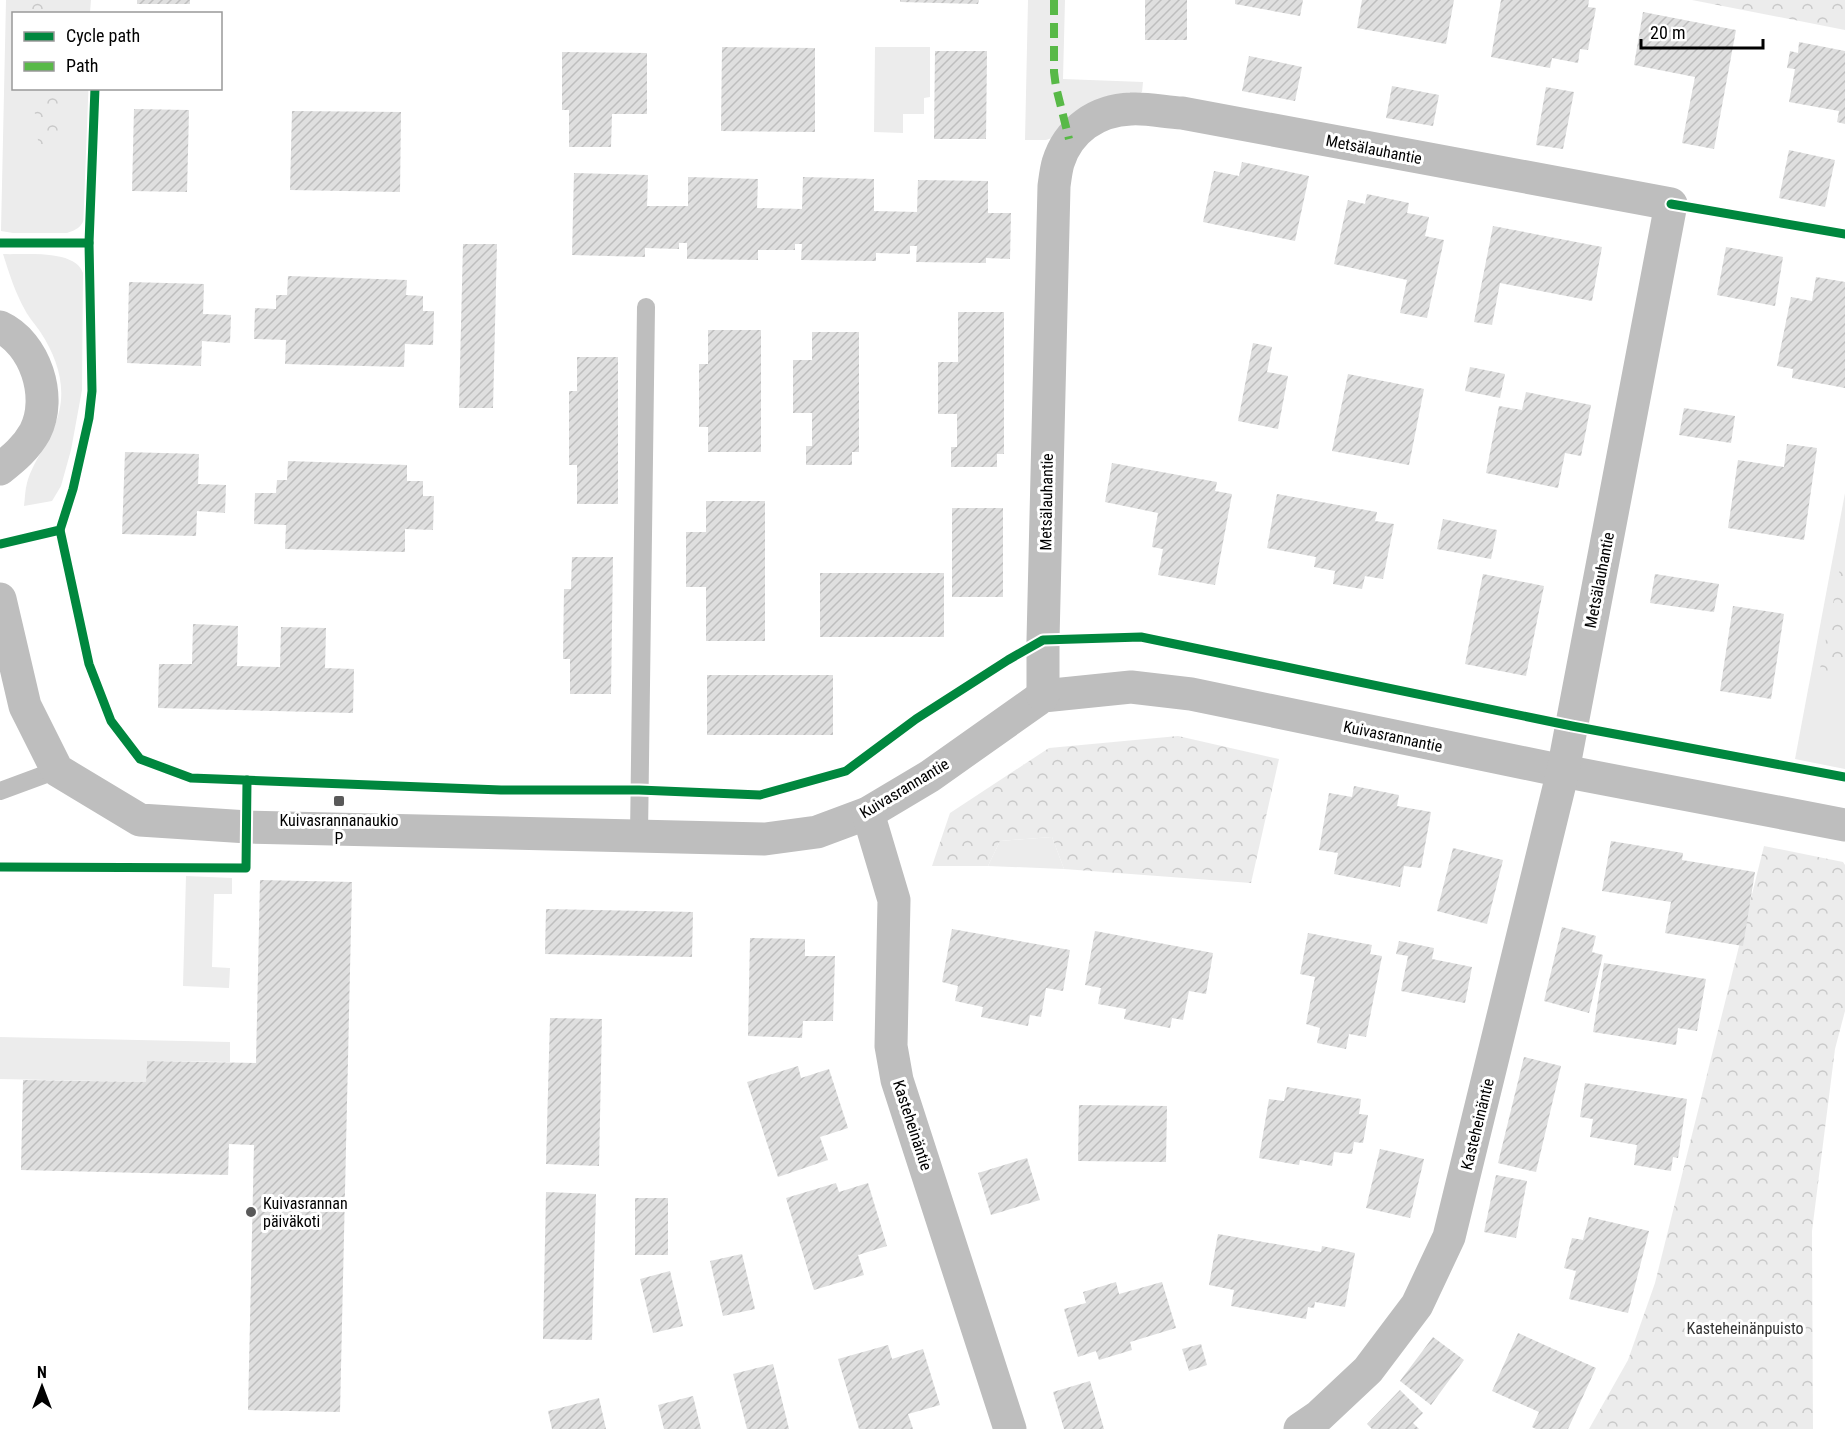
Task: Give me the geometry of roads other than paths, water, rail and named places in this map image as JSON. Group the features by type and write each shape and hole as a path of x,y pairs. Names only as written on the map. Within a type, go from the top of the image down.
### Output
{"street":[{"name":"Metsälauhantie","path":"1043,696 1054,186 1058,162 1069,139 1084,123 1096,116 1132,109 1182,113 1671,204 1563,771"},
{"path":"0,327 8,330 27,350 39,375 42,403 36,430 21,453 0,469"},
{"path":"0,599 25,706 57,770"},
{"name":"Kuivasrannantie","path":"57,770 140,820 248,827 765,838 817,832 868,813 930,776 1043,696 1131,687 1191,694 1563,771 1845,825"},
{"name":"Kasteheinäntie","path":"1300,1429 1319,1416 1368,1370 1417,1305 1449,1237 1563,771"},
{"name":"Kasteheinäntie","path":"868,813 894,900 891,1046 897,1080 1010,1429"}],"lane":[{"path":"639,836 646,307"},
{"path":"0,791 57,770"}],"place":[{"name":"Kuivasrannanaukio P","path":"339,801"},
{"name":"Kuivasrannan päiväkoti","path":"251,1212"}],"park label":[{"name":"Kasteheinänpuisto","path":"1745,1328"}]}
